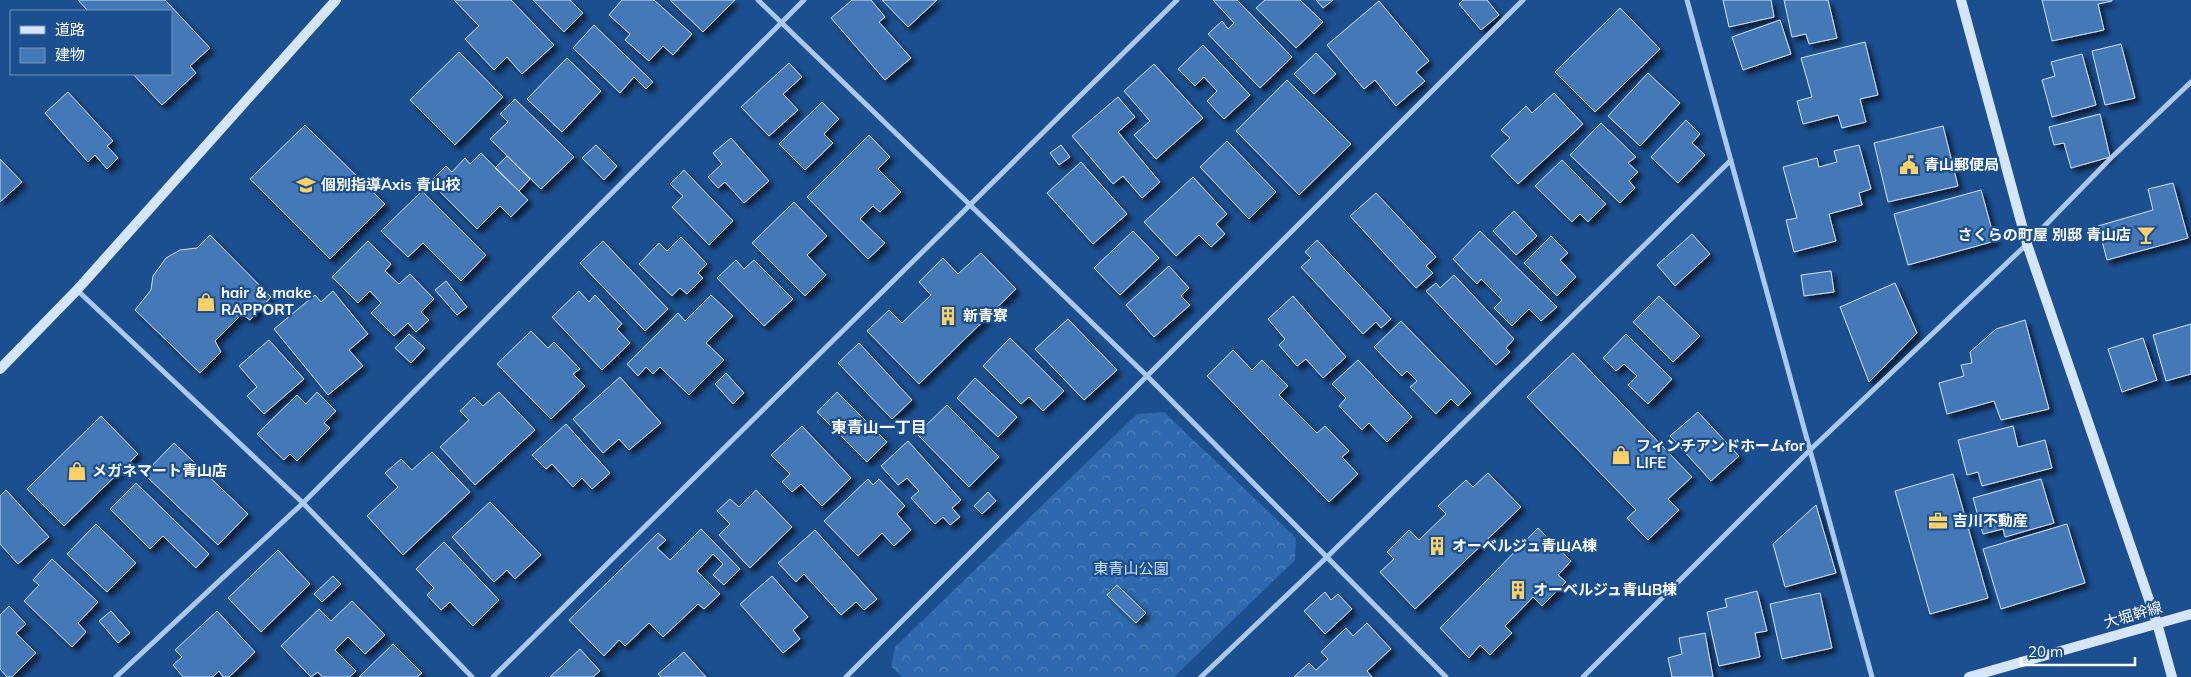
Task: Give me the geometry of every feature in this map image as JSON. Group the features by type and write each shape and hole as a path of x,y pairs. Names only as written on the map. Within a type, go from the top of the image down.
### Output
{"street":[{"path":"0,369 77,290 336,0"},
{"path":"758,0 1147,376 1446,677"},
{"path":"116,677 303,503 804,0"},
{"path":"493,677 1177,0"},
{"path":"846,677 1523,0"},
{"path":"1687,0 1872,677"},
{"path":"1960,0 2027,244 2157,623 2172,677"},
{"path":"1583,677 1810,450 2027,244 2111,158 2191,82"},
{"path":"1201,677 1327,557 1731,160"},
{"path":"77,290 303,503 472,677"},
{"name":"大堀幹線","path":"1968,677 2191,614"}],"green space":[{"name":"東青山公園","path":"1164,412 1296,538 1295,560 1174,677 902,677 891,666 895,647 1137,414"}],"building":[{"path":"78,0 165,0 210,48 190,66 196,73 162,105 134,75 172,75 172,10 87,10"},
{"path":"454,0 511,0 554,45 522,74 507,57 494,70 465,39 479,26"},
{"path":"533,0 570,0 583,13 564,32"},
{"path":"622,0 654,0 692,34 673,55 663,46 649,61 625,40 630,34 609,15"},
{"path":"670,0 735,0 703,32"},
{"path":"852,0 871,0 885,17 879,22 911,58 885,80 831,18"},
{"path":"882,0 937,0 908,27"},
{"path":"1213,0 1237,0 1292,57 1260,88 1208,34 1222,21 1228,29 1234,23"},
{"path":"1265,0 1300,0 1323,22 1296,48 1256,8"},
{"path":"1316,0 1333,0 1323,8"},
{"path":"1463,0 1487,0 1499,15 1481,30 1459,4"},
{"path":"1723,0 1771,0 1774,17 1729,27"},
{"path":"1784,0 1828,0 1837,38 1809,44 1806,34 1792,37"},
{"path":"2042,0 2112,1 2098,4 2104,30 2052,41"},
{"path":"1379,1 1429,61 1416,72 1425,81 1396,106 1375,80 1364,89 1327,45"},
{"path":"1620,8 1660,49 1595,112 1555,72"},
{"path":"1780,20 1791,54 1743,70 1732,37"},
{"path":"594,25 653,82 646,89 634,77 620,93 573,48"},
{"path":"1865,42 1878,95 1860,99 1866,122 1842,128 1838,115 1803,124 1797,101 1812,97 1801,58"},
{"path":"2121,44 2135,98 2105,105 2092,51"},
{"path":"1203,45 1250,95 1224,119 1207,101 1217,91 1204,77 1195,86 1178,69"},
{"path":"459,52 503,97 455,145 410,100"},
{"path":"1316,53 1336,74 1314,94 1294,74"},
{"path":"2082,54 2096,105 2052,117 2042,80 2055,76 2051,62"},
{"path":"567,58 601,91 562,132 527,99"},
{"path":"789,63 802,77 783,94 798,110 769,136 741,107"},
{"path":"1154,64 1203,118 1156,159 1134,135 1150,121 1124,91"},
{"path":"1648,73 1680,103 1640,146 1608,116"},
{"path":"1287,80 1351,144 1299,195 1236,131"},
{"path":"68,92 113,141 107,146 118,158 107,169 95,155 88,162 45,113"},
{"path":"1554,93 1583,124 1518,184 1491,156 1510,138 1501,130 1526,106 1532,113"},
{"path":"1118,97 1135,117 1118,132 1160,182 1142,198 1123,176 1113,184 1072,136"},
{"path":"515,99 574,157 541,189 490,139 508,122 500,114"},
{"path":"822,102 839,119 824,134 833,143 805,170 779,144"},
{"path":"2100,114 2110,157 2071,168 2064,143 2054,145 2049,127"},
{"path":"1686,120 1700,134 1692,143 1705,155 1678,183 1651,157"},
{"path":"1601,123 1636,157 1628,163 1638,172 1629,181 1635,188 1620,203 1570,155"},
{"path":"305,125 385,204 330,259 250,179"},
{"path":"1943,126 1958,186 1888,202 1874,143"},
{"path":"869,135 890,157 878,169 901,192 880,212 873,206 860,219 885,243 868,259 807,197"},
{"path":"731,138 769,181 744,203 725,182 718,188 708,177 722,164 713,153"},
{"path":"1227,141 1276,192 1249,219 1200,167"},
{"path":"596,145 617,166 604,180 582,158"},
{"path":"1061,145 1070,157 1059,165 1050,153"},
{"path":"1859,145 1871,189 1859,193 1862,205 1829,214 1836,241 1794,252 1786,220 1797,218 1783,167 1817,158 1819,167 1837,162 1834,151"},
{"path":"481,153 528,200 511,217 500,206 477,229 430,182 446,166 452,172 465,158 470,164"},
{"path":"507,156 530,179 519,191 495,168"},
{"path":"0,159 22,182 0,202"},
{"path":"1562,160 1606,204 1588,222 1580,214 1572,222 1535,186"},
{"path":"1081,162 1127,214 1093,244 1047,193"},
{"path":"684,170 733,221 709,245 672,207 683,196 670,184"},
{"path":"1193,177 1227,214 1216,224 1225,234 1211,247 1199,235 1176,256 1144,222"},
{"path":"2173,183 2188,238 2107,260 2098,226 2153,210 2148,189"},
{"path":"1981,190 1995,241 1908,265 1894,214"},
{"path":"422,191 486,255 461,281 423,243 408,257 381,231"},
{"path":"1376,193 1436,257 1426,266 1433,273 1416,288 1350,216"},
{"path":"794,202 827,236 807,255 826,275 805,296 752,243"},
{"path":"1514,211 1537,236 1516,255 1493,231"},
{"path":"1133,231 1159,258 1120,295 1094,268"},
{"path":"1480,231 1557,307 1541,321 1529,309 1512,326 1494,308 1502,300 1481,279 1477,284 1453,259"},
{"path":"1692,234 1710,254 1675,286 1657,265"},
{"path":"210,235 271,297 250,320 242,314 215,341 221,352 200,373 135,310 151,290 153,276 166,258 180,250 197,248"},
{"path":"1551,236 1568,253 1560,260 1576,277 1557,296 1524,263"},
{"path":"681,237 707,264 698,273 703,278 687,294 680,288 672,296 639,264 659,243 667,251"},
{"path":"1317,240 1391,319 1381,328 1376,322 1363,334 1301,267 1311,258 1305,252"},
{"path":"368,241 391,264 385,271 399,284 410,274 434,299 421,312 429,320 416,332 408,323 394,336 371,313 381,303 370,291 358,303 332,277"},
{"path":"603,241 668,309 645,331 580,263"},
{"name":"新青寮","path":"981,253 1016,289 919,384 867,331 889,310 902,323 931,295 919,282 943,258 958,274"},
{"path":"736,260 744,269 754,260 793,299 764,326 717,278"},
{"path":"1169,266 1189,288 1181,296 1190,305 1154,337 1126,305"},
{"path":"1831,271 1834,292 1804,296 1801,275"},
{"path":"1454,275 1514,339 1506,348 1510,352 1496,365 1426,291 1436,283 1440,288"},
{"path":"446,281 467,307 457,315 435,290"},
{"path":"1895,283 1917,333 1869,382 1840,307"},
{"path":"333,291 368,334 349,350 363,366 328,395 274,329 315,295 321,302"},
{"path":"579,291 589,302 595,295 622,324 617,329 630,343 602,370 552,317"},
{"path":"711,295 733,316 706,343 724,360 689,395 660,367 653,374 646,367 638,376 627,364 678,313 685,321"},
{"path":"1293,296 1346,357 1323,378 1306,359 1297,366 1279,345 1285,339 1268,319"},
{"path":"1659,296 1700,336 1673,362 1633,322"},
{"path":"1068,319 1117,370 1084,400 1035,349"},
{"path":"2025,320 2049,409 2001,420 1994,401 1947,414 1939,383 1964,376 1961,365 1972,363 1970,352 1996,329"},
{"path":"1401,321 1471,393 1458,406 1451,399 1436,414 1410,387 1417,381 1407,371 1402,376 1374,347"},
{"path":"2191,324 2191,374 2166,381 2153,335"},
{"path":"531,331 548,348 554,342 580,369 573,374 585,386 551,419 497,364"},
{"path":"409,334 425,348 411,363 395,348"},
{"path":"1626,334 1672,379 1648,404 1628,385 1637,376 1624,364 1616,371 1603,358"},
{"path":"1010,338 1064,391 1043,411 1029,397 1021,404 983,366"},
{"path":"2143,338 2157,380 2122,392 2108,349"},
{"path":"269,340 304,379 264,414 247,396 257,387 239,366"},
{"path":"859,343 912,400 892,419 838,363"},
{"path":"1233,350 1252,370 1262,360 1288,386 1279,395 1317,433 1325,426 1349,451 1342,457 1358,474 1329,502 1207,376"},
{"path":"1573,353 1692,477 1668,499 1679,510 1648,540 1627,518 1636,510 1527,397"},
{"path":"1358,360 1412,417 1387,442 1369,423 1362,430 1339,406 1346,398 1332,384"},
{"path":"726,373 744,393 733,404 715,384"},
{"path":"620,377 661,423 629,450 619,439 603,453 573,419"},
{"path":"975,378 1017,417 998,437 957,398"},
{"path":"317,392 336,411 324,423 330,428 297,461 290,454 284,460 257,434 297,395 306,404"},
{"path":"499,392 535,430 475,485 440,447 469,420 460,411 474,397 483,406"},
{"path":"837,392 887,442 867,462 817,412"},
{"path":"947,405 999,457 969,487 917,434"},
{"path":"1698,412 1739,456 1711,481 1670,436"},
{"path":"101,416 138,454 64,526 27,489"},
{"path":"566,424 610,473 592,489 582,478 573,487 552,464 546,469 532,455"},
{"path":"802,426 851,478 822,506 801,484 792,492 782,482 790,474 771,455"},
{"path":"2013,426 2018,447 2045,440 2052,468 1982,486 1978,472 1967,475 1958,440"},
{"path":"908,441 961,500 952,508 960,517 950,525 943,517 935,524 911,498 919,491 907,478 898,485 881,466"},
{"path":"174,443 248,514 218,545 144,474"},
{"path":"432,452 470,492 403,555 367,516 398,487 385,473 401,459 412,470"},
{"name":"オーベルジュ青山A棟","path":"1488,473 1521,507 1415,609 1380,572 1394,559 1387,552 1409,530 1419,540 1446,514 1438,506 1466,480 1473,487"},
{"path":"1953,474 1988,598 1930,614 1895,491"},
{"path":"868,479 873,485 879,479 905,506 897,514 911,530 894,546 882,533 858,556 824,521"},
{"path":"2041,479 2054,523 2005,537 2003,529 1983,534 1973,498"},
{"path":"136,483 209,554 196,568 163,536 150,549 110,509"},
{"path":"6,490 49,537 18,564 0,544 0,496"},
{"path":"756,490 792,527 750,568 719,535 730,524 717,511 730,499 739,507"},
{"path":"988,492 996,501 982,514 974,506"},
{"path":"490,502 541,555 515,579 507,570 494,582 452,537"},
{"path":"1816,505 1836,573 1785,587 1773,544"},
{"path":"96,524 136,563 107,592 67,554"},
{"path":"2067,524 2085,583 2001,609 1983,549"},
{"name":"オーベルジュ青山B棟","path":"1538,528 1571,561 1558,575 1566,582 1542,606 1533,597 1505,626 1512,633 1490,655 1480,645 1469,658 1440,628"},
{"path":"701,529 740,569 724,585 713,575 723,564 713,554 697,571 720,594 704,609 698,604 663,637 649,623 625,646 619,640 604,656 569,620 658,533 666,540 657,548 670,560"},
{"path":"815,530 877,599 864,610 856,602 841,615 804,574 796,582 778,563"},
{"path":"444,542 499,600 473,626 450,602 441,610 427,595 434,588 416,569"},
{"path":"278,550 310,584 261,632 228,598"},
{"path":"52,559 98,602 78,623 86,632 72,647 24,601 39,585 33,580"},
{"path":"333,576 341,584 322,602 314,594"},
{"path":"772,576 808,617 793,630 800,639 783,653 740,604"},
{"path":"1117,585 1146,613 1136,623 1107,595"},
{"path":"1757,591 1767,631 1755,633 1760,657 1719,666 1707,612 1727,607 1725,599"},
{"path":"1325,592 1331,600 1338,594 1352,609 1325,634 1304,611"},
{"path":"1820,593 1832,648 1782,659 1770,604"},
{"path":"352,601 385,635 365,654 348,637 335,650 356,671 350,677 322,677 318,672 311,677 281,646 319,609 331,621"},
{"path":"9,606 26,624 16,633 36,653 12,677 7,677 0,669 0,615"},
{"path":"111,611 130,633 118,643 99,621"},
{"path":"217,611 255,652 229,677 223,677 219,671 213,677 183,677 173,665 182,657 175,650"},
{"path":"1367,623 1391,649 1367,671 1372,677 1294,677 1309,663 1316,670 1328,659 1321,652 1346,628 1353,636"},
{"path":"1705,633 1713,677 1672,677 1668,658 1682,654 1679,638"},
{"path":"393,644 422,673 417,677 359,677"},
{"path":"580,649 600,671 593,677 550,677"},
{"path":"684,652 706,677 661,677 658,674"}],"place":[{"name":"青山郵便局","path":"1909,165"},
{"name":"個別指導Axis 青山校","path":"306,185"},
{"name":"さくらの町屋 別邸 青山店","path":"2146,235"},
{"name":"hair ＆ make RAPPORT","path":"206,302"},
{"name":"新青寮","path":"948,316"},
{"name":"フィンチアンドホームfor LIFE","path":"1621,455"},
{"name":"メガネマート青山店","path":"77,471"},
{"name":"吉川不動産","path":"1938,521"},
{"name":"オーベルジュ青山A棟","path":"1437,546"},
{"name":"オーベルジュ青山B棟","path":"1518,590"}],"district":[{"name":"東青山一丁目","path":"879,427"}]}
